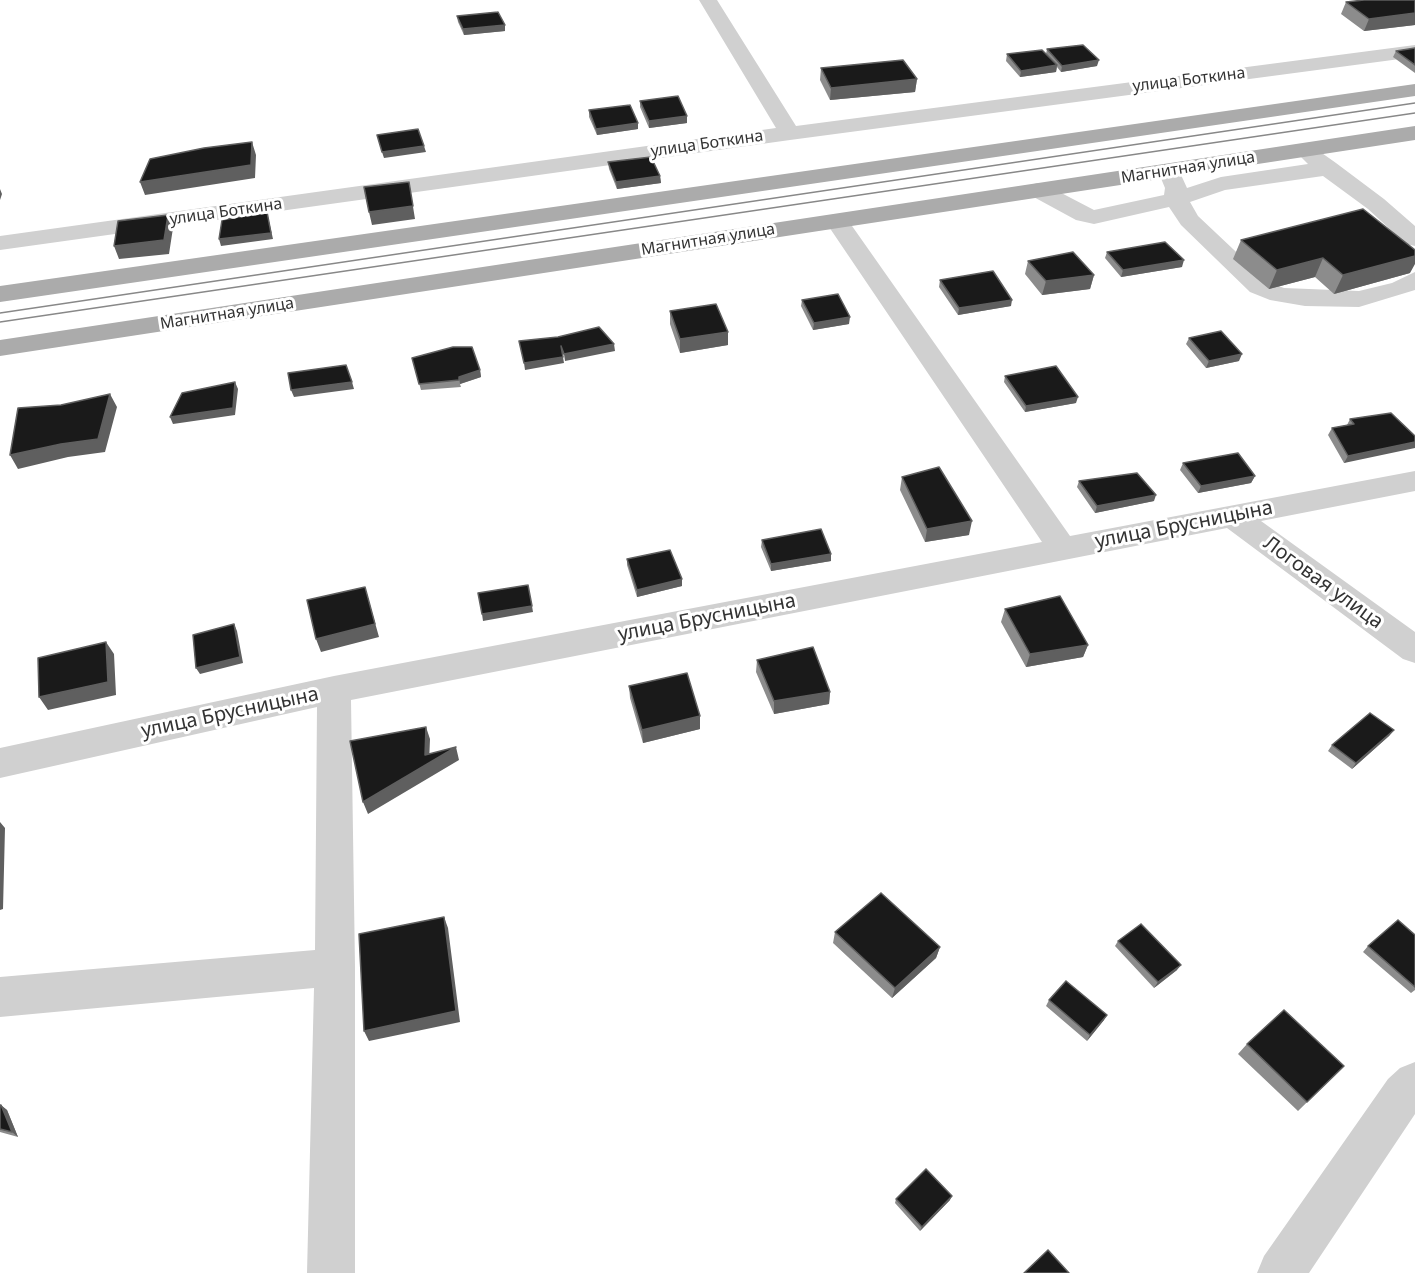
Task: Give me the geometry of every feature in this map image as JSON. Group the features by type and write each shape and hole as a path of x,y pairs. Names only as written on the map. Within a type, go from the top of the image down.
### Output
{"main road":[{"path":"0,294 1415,90"},
{"name":"Магнитная улица","path":"0,348 1415,133"}],"street":[{"path":"708,0 790,133"},
{"name":"улица Боткина","path":"0,243 790,133 1415,51"},
{"path":"1303,150 1376,204 1415,239"},
{"path":"1038,190 1084,215 1094,217 1176,199 1221,184 1328,168"},
{"path":"1169,171 1176,188 1176,199 1189,220 1259,288 1279,295 1305,298 1359,299 1401,288 1415,280"},
{"path":"837,221 1062,548"},
{"name":"улица Брусницына","path":"0,763 334,690 1415,481"},
{"name":"Логовая улица","path":"1232,516 1415,650"},
{"path":"331,1273 335,967 334,690"},
{"path":"0,997 335,967"},
{"path":"1281,1273 1411,1094"}],"building":[{"path":"1415,0 1415,13 1369,19 1346,2"},
{"path":"498,12 505,25 463,29 457,16"},
{"path":"1083,45 1099,60 1062,66 1047,49"},
{"path":"1415,48 1415,65 1396,51"},
{"path":"1042,50 1057,65 1021,71 1007,54"},
{"path":"903,60 917,79 831,88 821,68"},
{"path":"678,96 687,116 649,121 640,101"},
{"path":"630,105 638,123 596,129 589,110"},
{"path":"418,129 424,146 382,152 377,135"},
{"path":"252,142 251,165 140,182 150,159 204,148"},
{"path":"651,157 660,176 616,182 608,162"},
{"path":"409,182 413,206 369,212 364,187"},
{"path":"1363,209 1415,250 1415,256 1343,275 1323,258 1277,270 1241,240"},
{"path":"267,212 271,233 219,239 222,220"},
{"path":"168,215 164,240 114,246 118,221"},
{"path":"1165,242 1184,260 1123,270 1107,252"},
{"path":"1073,252 1094,275 1046,281 1028,261"},
{"path":"993,271 1012,300 959,308 940,280"},
{"path":"838,294 850,317 814,323 802,300"},
{"path":"716,304 728,332 680,339 670,311"},
{"path":"599,327 614,344 564,354 561,346 563,357 524,363 519,341 558,337"},
{"path":"1221,331 1242,354 1209,361 1189,338"},
{"path":"453,347 472,347 480,370 459,377 459,380 419,384 412,358"},
{"path":"346,365 352,382 291,390 288,373"},
{"path":"1056,366 1078,397 1026,406 1005,376"},
{"path":"235,382 233,408 170,417 182,393"},
{"path":"110,394 98,439 10,455 18,408 61,405"},
{"path":"1391,413 1415,436 1415,442 1348,456 1332,428 1354,424 1350,419"},
{"path":"1238,453 1255,476 1201,486 1183,463"},
{"path":"939,467 972,521 927,529 902,477"},
{"path":"1137,473 1156,495 1097,506 1079,481"},
{"path":"821,529 831,554 771,564 762,540"},
{"path":"670,550 682,579 637,590 627,559"},
{"path":"528,585 532,606 482,614 478,593"},
{"path":"365,587 375,624 316,639 307,600"},
{"path":"1060,596 1088,645 1030,654 1005,609"},
{"path":"234,624 240,657 196,668 193,635"},
{"path":"106,642 108,682 39,697 38,658"},
{"path":"813,647 830,692 774,701 757,660"},
{"path":"687,673 700,716 642,730 629,686"},
{"path":"1370,713 1394,730 1356,763 1332,745"},
{"path":"426,727 425,755 456,747 363,802 350,741"},
{"path":"881,893 940,947 895,988 835,932"},
{"path":"444,917 456,1011 364,1031 359,934"},
{"path":"1398,920 1415,935 1415,987 1368,946"},
{"path":"1141,924 1181,965 1158,982 1118,941"},
{"path":"1066,981 1107,1015 1090,1035 1049,1000"},
{"path":"1284,1010 1344,1066 1307,1102 1247,1044"},
{"path":"1,1105 12,1132 0,1129"},
{"path":"926,1169 952,1196 922,1227 896,1199"},
{"path":"1048,1250 1069,1273 1024,1273"}],"tram line":[{"path":"0,313 1415,103"},
{"path":"0,322 1415,113"}]}
